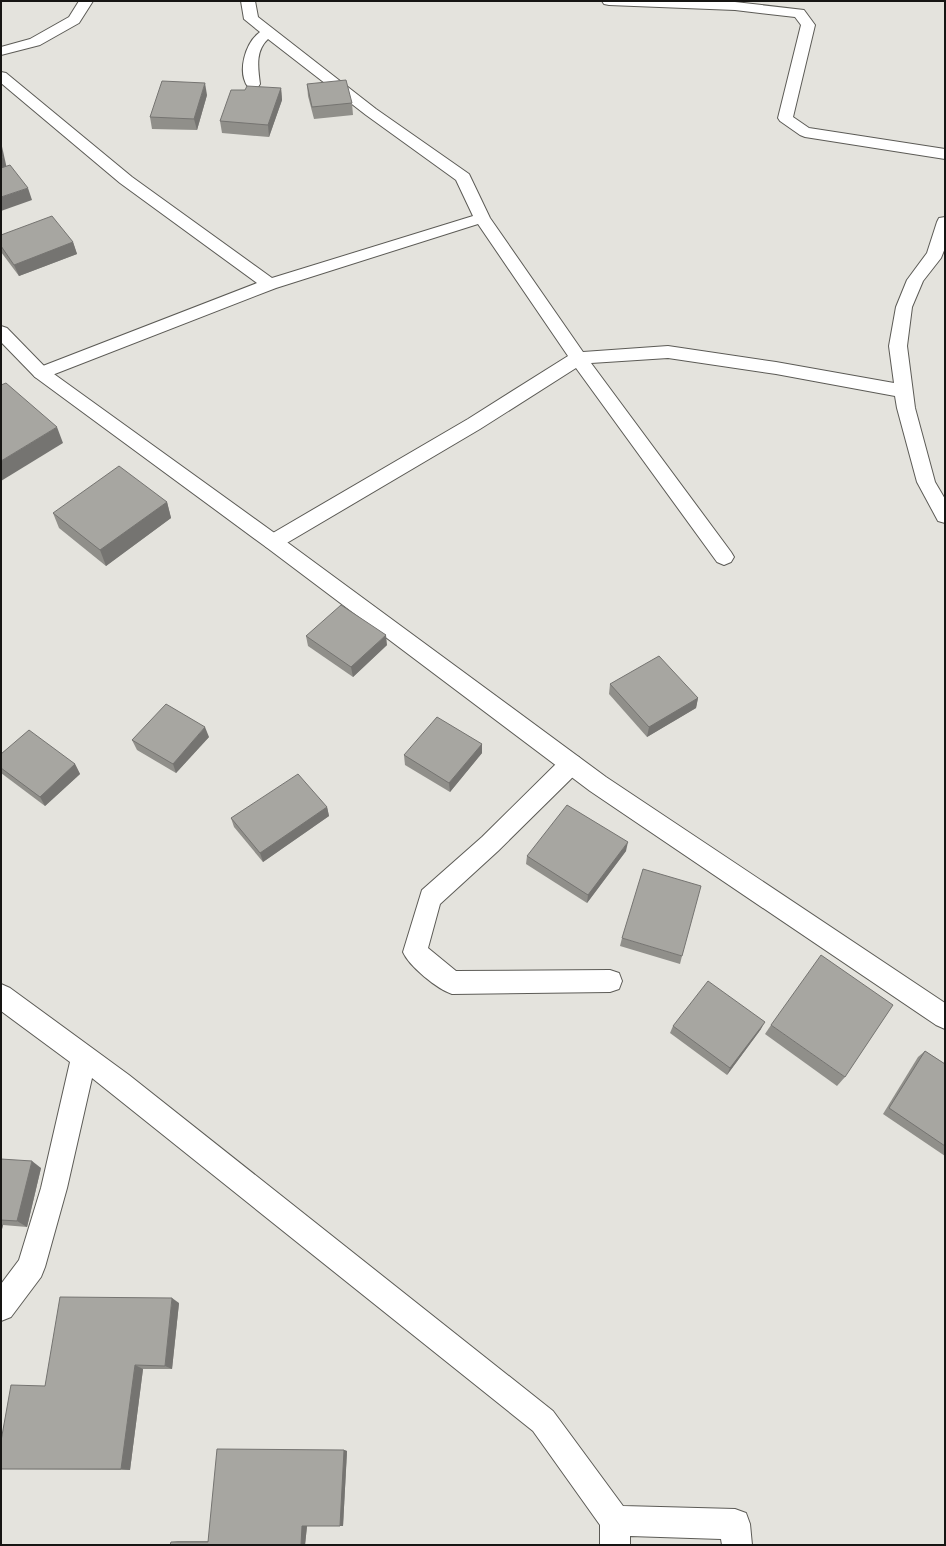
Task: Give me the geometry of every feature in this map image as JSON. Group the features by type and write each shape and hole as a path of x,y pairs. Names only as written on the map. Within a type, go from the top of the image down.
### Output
{"street":[{"path":"1,51 35,42 74,20 86,1"},
{"path":"248,1 251,19 270,32 371,112 463,177 482,218 578,358 724,557"},
{"path":"609,1 735,6 799,13 808,25 785,118 805,132 945,154"},
{"path":"253,84 250,59 259,39 270,32"},
{"path":"1,76 126,180 270,284"},
{"path":"41,373 270,284 482,218"},
{"path":"945,222 935,254 915,280 904,307 898,346 906,408 926,482 945,516"},
{"path":"1,332 41,373 273,542 598,784 945,1017"},
{"path":"273,542 467,428 578,358 668,352 776,368 904,391"},
{"path":"571,764 490,844 430,898 415,952 452,983 610,981"},
{"path":"1,996 127,1089 542,1421 615,1533 735,1524 736,1545"},
{"path":"1,1307 31,1267 54,1188 84,1057"}],"building":[{"path":"346,80 352,103 312,107 307,84"},
{"path":"162,81 205,83 194,119 150,117"},
{"path":"247,86 281,88 268,125 220,121 231,90 245,90"},
{"path":"10,165 28,188 1,197 1,168"},
{"path":"52,216 73,242 14,265 1,246 1,235"},
{"path":"6,383 57,427 1,461 1,385"},
{"path":"119,466 167,502 100,550 53,513"},
{"path":"341,605 386,635 351,667 306,636"},
{"path":"659,656 698,698 649,727 610,684"},
{"path":"166,704 205,727 173,764 132,740"},
{"path":"437,717 482,744 449,783 404,755"},
{"path":"29,730 75,764 40,797 1,768 1,754"},
{"path":"298,774 327,807 260,853 231,818"},
{"path":"567,805 628,842 588,895 527,856"},
{"path":"643,869 701,886 682,956 622,938"},
{"path":"821,955 893,1005 845,1077 771,1025"},
{"path":"708,981 765,1022 730,1068 673,1026"},
{"path":"925,1051 945,1064 945,1146 889,1108"},
{"path":"1,1159 32,1161 17,1221 1,1220"},
{"path":"60,1297 172,1298 165,1366 135,1365 121,1469 1,1469 1,1441 11,1385 45,1386"},
{"path":"217,1449 344,1450 340,1526 302,1526 301,1545 170,1545 171,1542 208,1542"}]}
